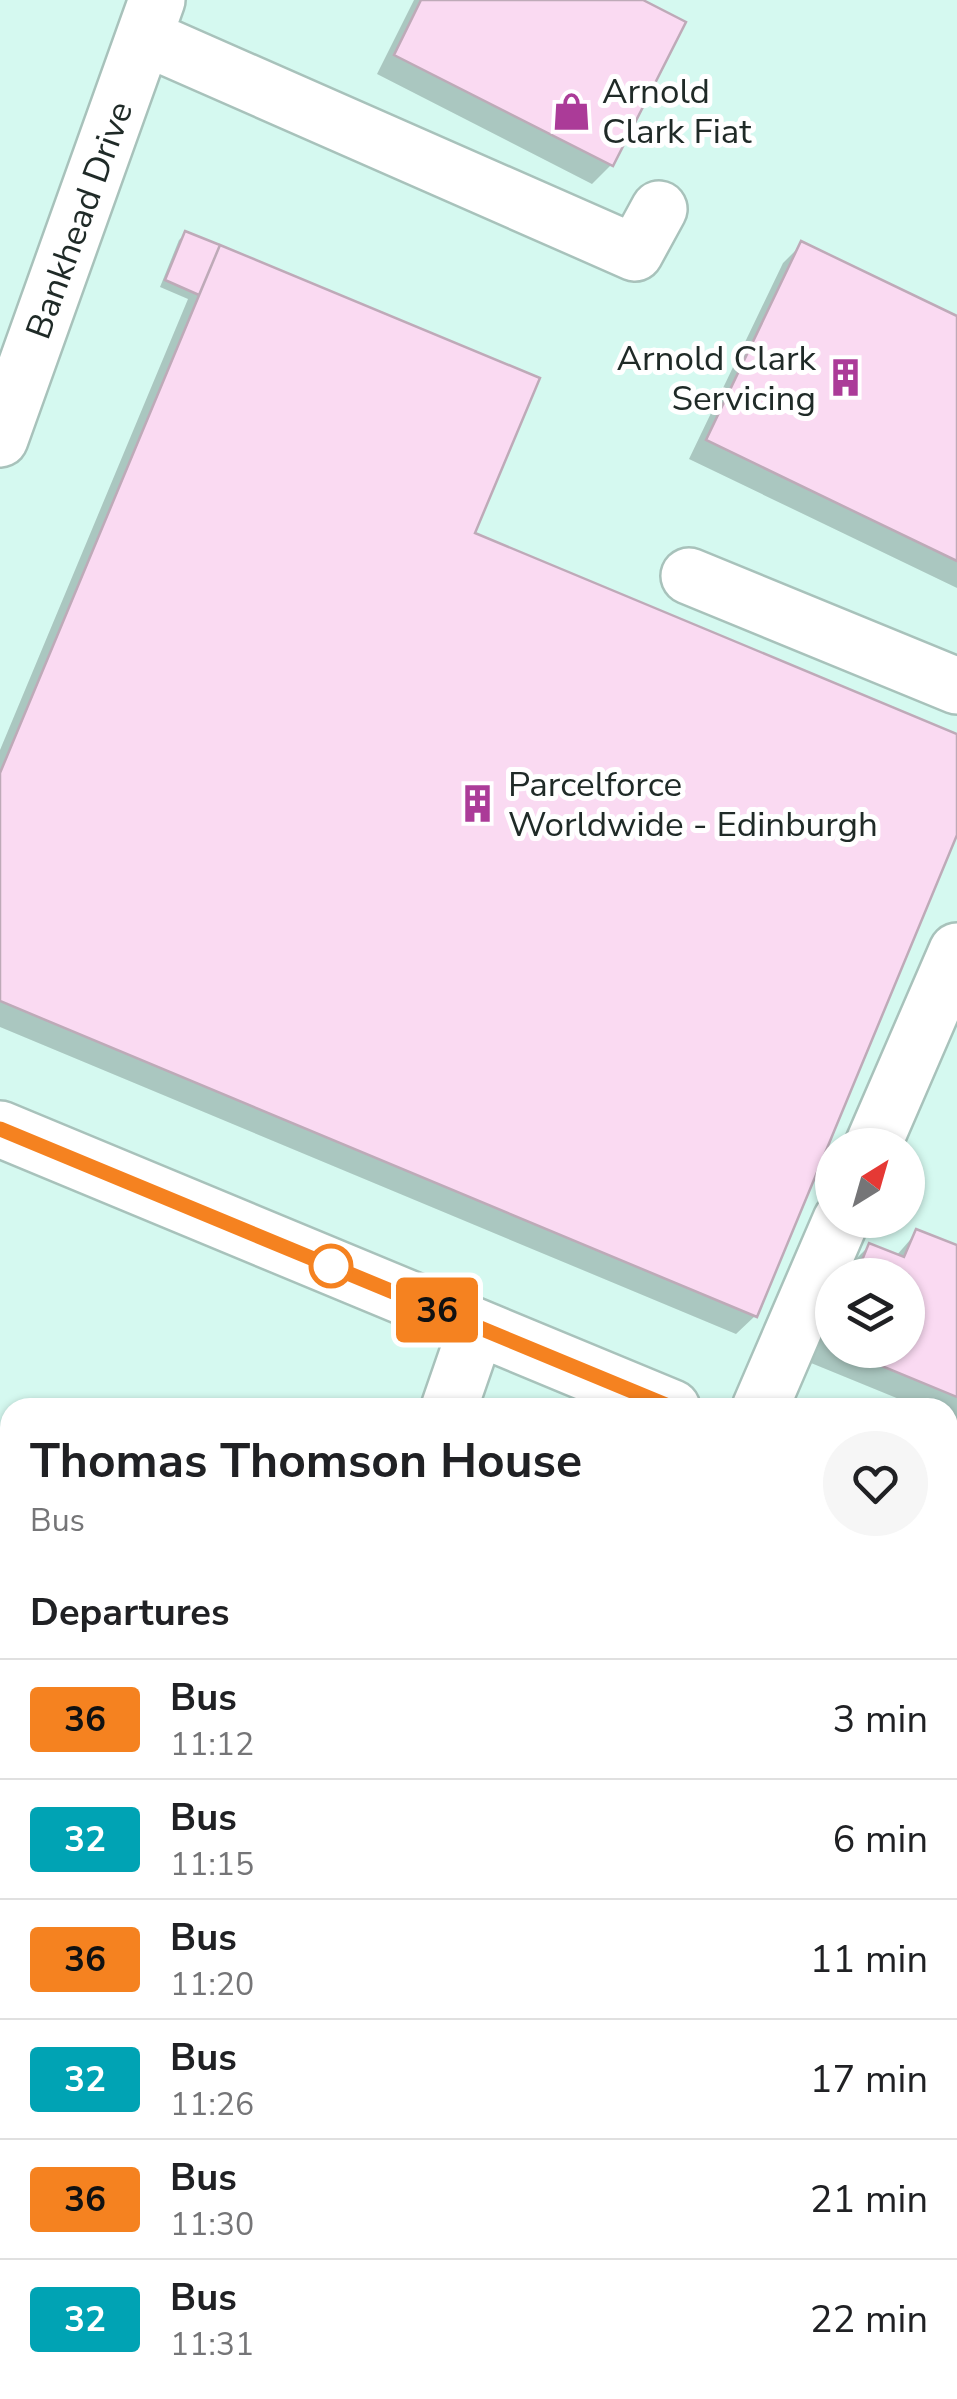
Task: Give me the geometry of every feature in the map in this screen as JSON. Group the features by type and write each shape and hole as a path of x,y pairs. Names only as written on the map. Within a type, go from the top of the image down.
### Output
{"street":[{"path":"150,18 635,252 660,209"},
{"name":"Bankhead Drive","path":"0,439 150,18"},
{"path":"689,576 957,686"},
{"path":"880,1128 957,951"},
{"path":"0,1129 648,1398"},
{"path":"764,1398 833,1238"},
{"path":"452,1398 477,1327"}],"shaded area":[{"path":"0,0 957,0 957,1398 0,1398"}],"building":[{"name":"Arnold Clark Fiat","path":"421,0 643,0 686,22 613,166 394,55"},
{"path":"185,231 220,245 199,295 165,280"},
{"name":"Arnold Clark Servicing","path":"801,241 957,316 957,561 706,440"},
{"name":"Parcelforce Worldwide - Edinburgh","path":"220,245 540,378 475,533 957,734 957,835 835,1128 815,1128 815,1177 757,1317 0,1001 0,773"},
{"path":"925,1233 957,1245 957,1397 887,1368 925,1368 925,1258 863,1258 869,1243 904,1257 912,1238 925,1238"}],"bus line":[{"name":"36","path":"0,1129 649,1398"}],"place":[{"name":"Arnold Clark Fiat","path":"572,111"},
{"name":"Arnold Clark Servicing","path":"846,378"},
{"name":"Parcelforce Worldwide - Edinburgh","path":"478,804"}]}
